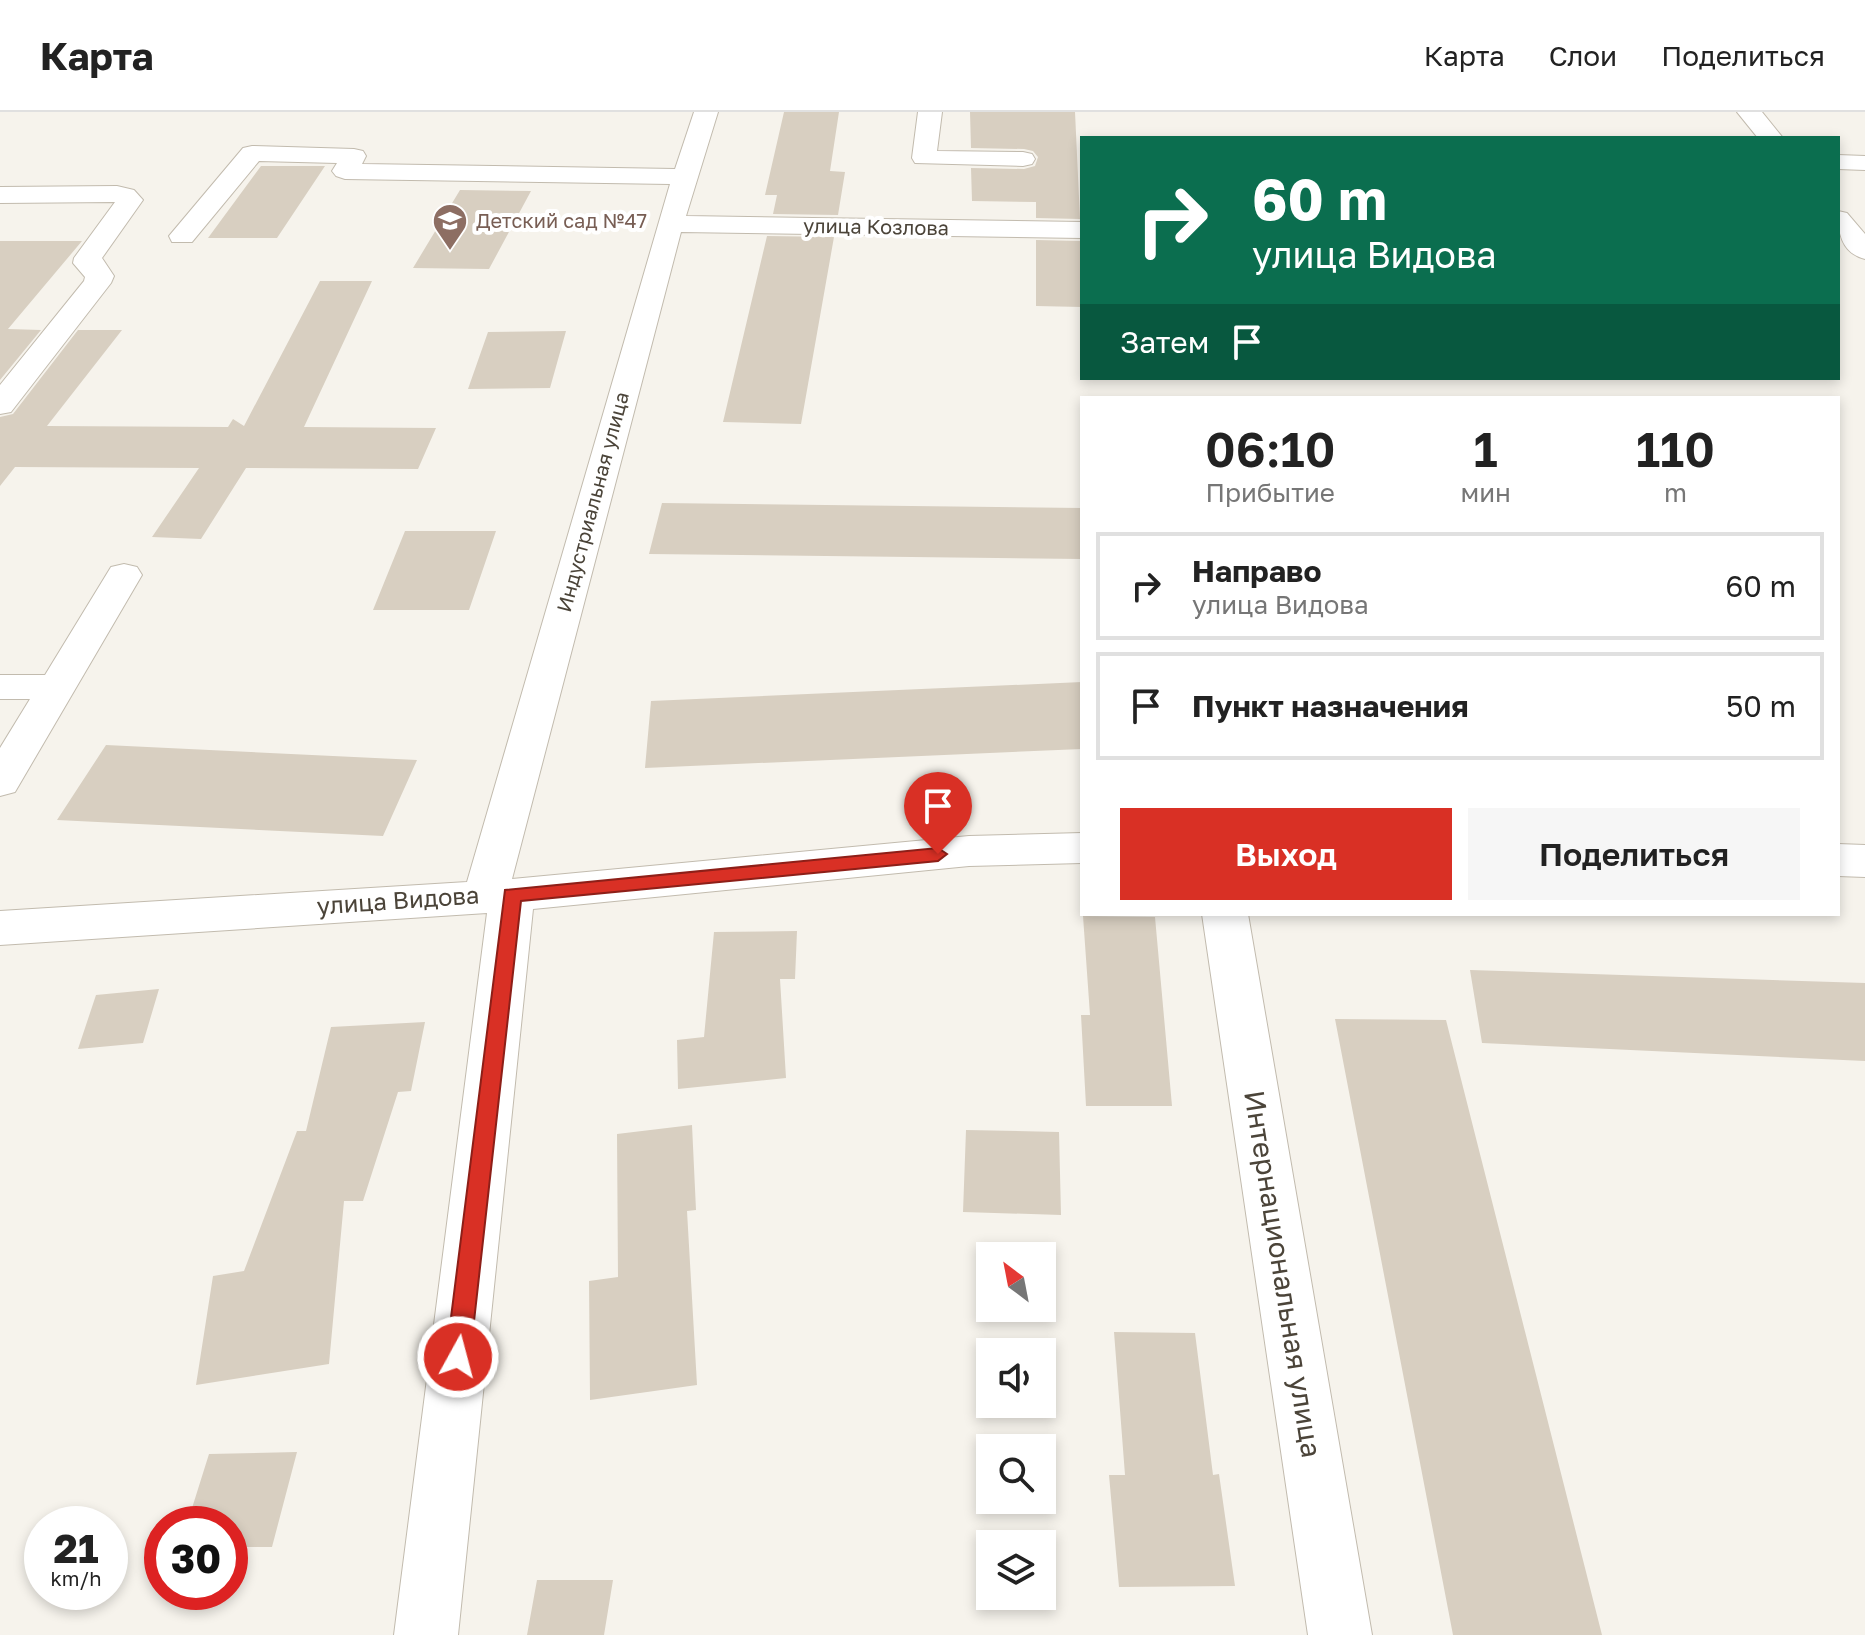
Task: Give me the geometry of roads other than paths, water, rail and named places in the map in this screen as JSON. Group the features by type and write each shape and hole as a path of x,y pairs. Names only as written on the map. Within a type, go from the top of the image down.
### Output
{"street":[{"name":"Индустриальная улица","path":"426,1635 498,895 670,224 706,112"},
{"path":"930,112 924,158 1023,159"},
{"path":"1749,112 1769,136"},
{"path":"182,236 252,153 354,156 345,171 685,177"},
{"path":"1840,162 1865,163"},
{"path":"0,195 117,194 125,195 130,200 88,258 87,263 100,276 97,283 0,405"},
{"path":"1840,222 1856,244"},
{"name":"улица Козлова","path":"670,224 1080,230"},
{"path":"0,782 124,575"},
{"path":"0,687 57,687"},
{"name":"улица Видова","path":"0,928 498,895 969,851 1080,848"},
{"path":"1840,860 1865,861"},
{"name":"Интернациональная улица","path":"1225,916 1340,1635"}],"place":[{"name":"Детский сад №47","path":"450,252"}]}
